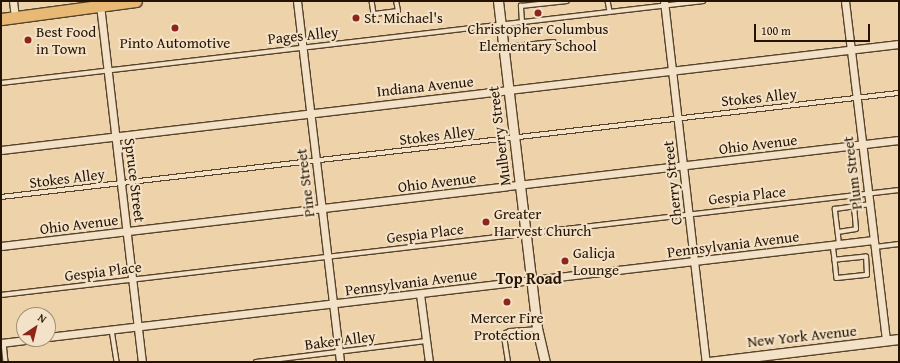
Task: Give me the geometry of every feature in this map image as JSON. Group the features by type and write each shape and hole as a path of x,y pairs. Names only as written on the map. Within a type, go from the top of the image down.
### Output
{"main road":[{"path":"1,19 100,3 136,1"}],"street":[{"path":"13,1 15,17"},
{"name":"Pine Street","path":"297,1 340,362"},
{"name":"Mulberry Street","path":"498,1 537,328 545,362"},
{"name":"Plum Street","path":"845,1 886,341"},
{"name":"Spruce Street","path":"100,3 142,362"},
{"name":"Cherry Street","path":"664,3 688,214 707,362"},
{"name":"Indiana Avenue","path":"1,150 899,44"},
{"name":"Ohio Avenue","path":"1,246 899,140"},
{"name":"Pennsylvania Avenue","path":"56,336 420,294 694,260 836,244 874,243"},
{"path":"420,294 429,362"},
{"name":"New York Avenue","path":"707,362 899,339"},
{"path":"2,343 16,341"}],"lane":[{"path":"372,1 374,14 398,11 396,1"},
{"path":"522,22 521,6 567,1"},
{"path":"608,1 610,11"},
{"name":"Pages Alley","path":"1,83 522,22 664,3 703,1"},
{"path":"503,47 554,42"},
{"name":"Stokes Alley","path":"1,197 899,93"},
{"name":"Gespia Place","path":"1,295 867,192 899,190"},
{"path":"835,260 866,257 867,275 837,278 835,260 838,232 835,209 869,204"},
{"path":"838,232 856,229 854,206"},
{"path":"874,243 899,244"},
{"path":"867,267 876,266"},
{"path":"508,362 504,338 506,333 510,330 537,328"},
{"path":"112,330 117,362"},
{"name":"Baker Alley","path":"256,362 426,341"},
{"path":"2,343 6,362"}],"place":[{"name":"Christopher Columbus Elementary School","path":"538,13"},
{"name":"St. Michael's","path":"356,18"},
{"name":"Pinto Automotive","path":"175,28"},
{"name":"Best Food in Town","path":"28,40"},
{"name":"Greater Harvest Church","path":"486,222"},
{"name":"Galicja Lounge","path":"565,261"},
{"name":"Mercer Fire Protection","path":"507,302"}],"district":[{"name":"Top Road","path":"529,278"}]}
